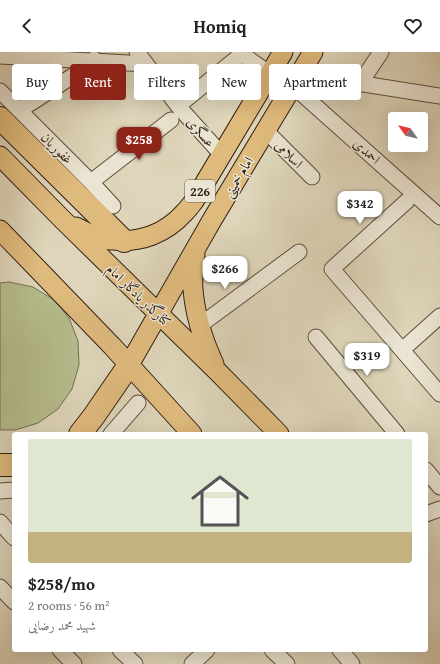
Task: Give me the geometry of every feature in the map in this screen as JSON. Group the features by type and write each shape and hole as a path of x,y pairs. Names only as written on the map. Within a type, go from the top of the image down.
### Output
{"highway":[{"path":"10,114 124,241"},
{"path":"82,432 129,365"},
{"path":"0,465 12,465"}],"main road":[{"name":"امام خمینی","path":"276,64 284,52"},
{"name":"امام خمینی","path":"307,64 314,52"},
{"name":"امام خمینی","path":"62,219 83,231 103,239 124,241 148,238 161,232 174,223 185,213 194,201 269,76"},
{"name":"امام خمینی","path":"129,365 195,250 285,100"},
{"name":"کنارگذر یادگار امام","path":"0,156 277,432"},
{"path":"0,230 129,365 190,432"},
{"path":"195,250 193,288 199,326 207,350 218,372"}],"street":[{"name":"عسگری","path":"137,52 146,64"},
{"path":"364,79 381,52"},
{"path":"178,106 241,53 269,73"},
{"path":"0,56 36,55 92,57 146,64"},
{"path":"10,114 92,57"},
{"path":"361,87 440,96"},
{"name":"غفوریان","path":"0,91 10,114 91,182 113,206"},
{"name":"عسگری","path":"173,100 222,155"},
{"name":"احمدی","path":"318,100 440,217"},
{"path":"91,182 170,120"},
{"name":"اسلامی","path":"266,131 312,177"},
{"path":"407,201 332,269 440,394"},
{"path":"199,326 299,252"},
{"path":"402,350 440,316"},
{"path":"316,337 395,432"},
{"path":"114,432 138,403"},
{"path":"428,472 440,487"},
{"path":"0,492 12,490"},
{"path":"428,513 440,510"},
{"path":"0,522 12,536"},
{"path":"62,652 74,664"},
{"path":"122,652 135,664"},
{"path":"192,664 204,652"},
{"path":"274,652 287,664"},
{"path":"342,652 352,664"}],"green space":[{"path":"9,282 33,287 54,300 69,318 78,341 79,365 72,389 58,409 38,423 15,430 0,430 0,283"}]}
